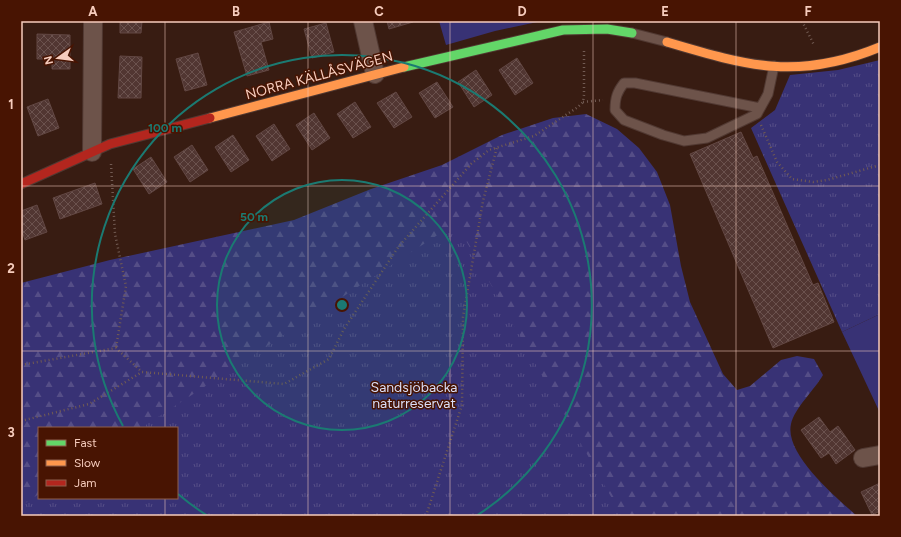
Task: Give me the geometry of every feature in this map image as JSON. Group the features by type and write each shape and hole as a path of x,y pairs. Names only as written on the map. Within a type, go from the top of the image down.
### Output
{"street":[{"path":"92,152 93,21"},
{"path":"363,21 375,74"},
{"name":"NORRA KÄLLÅSVÄGEN","path":"21,184 110,144 375,74 525,37 563,30 607,29 632,33"},
{"path":"667,42 753,65 774,66 823,64 849,58 880,47"}],"lane":[{"path":"632,33 667,42"},
{"path":"758,111 636,83 624,83 619,90 616,99 615,110 624,120 684,141 706,138 758,111 768,94 774,66"}],"path":[{"path":"802,21 823,64"},
{"path":"21,421 89,404 142,372 284,384 329,359 344,328 399,246 471,164 488,150 534,136 578,108 582,102 585,74 583,29"},
{"path":"582,102 616,99"},
{"path":"758,111 777,162 792,179 813,182 827,180 880,165"},
{"path":"110,144 115,234 126,286 116,348"},
{"path":"426,516 462,405 463,317 483,201 498,146"},
{"path":"21,365 116,348"},
{"path":"116,348 142,372"}],"green space":[{"path":"439,21 542,21 495,31 446,45"},
{"path":"880,60 880,314 842,332 751,128 775,110 790,75 838,70"},
{"path":"586,114 617,129 639,148 657,172 670,205 681,266 690,302 723,374 737,390 750,386 781,360 797,356 814,359 823,375 796,412 791,424 791,436 804,462 825,487 857,516 21,516 21,283 110,260 294,220 371,189 442,165 502,135 553,118"},
{"name":"Sandsjöbacka naturreservat","path":"456,223 622,516 21,516 21,506 38,495 38,499 178,499 178,427 143,427"},
{"path":"880,314 880,413 842,332"}],"building":[{"path":"120,21 142,21 141,33 120,33"},
{"path":"387,21 413,21 413,22 389,29"},
{"path":"269,22 273,39 261,42 269,70 247,76 234,32"},
{"path":"326,23 334,52 312,58 304,29"},
{"path":"37,34 70,35 70,69 52,69 52,59 37,59"},
{"path":"198,53 207,85 185,91 176,59"},
{"path":"120,56 142,57 141,98 118,98"},
{"path":"517,58 533,83 515,95 499,70"},
{"path":"476,70 492,95 474,107 458,82"},
{"path":"437,82 453,107 435,118 419,93"},
{"path":"396,92 412,117 394,128 377,103"},
{"path":"48,99 59,128 38,136 27,107"},
{"path":"355,102 371,127 353,138 337,114"},
{"path":"314,113 330,138 312,150 296,125"},
{"path":"274,124 290,149 272,161 256,136"},
{"path":"741,132 753,158 757,156 813,285 818,283 834,322 773,348 690,154"},
{"path":"233,135 249,160 231,172 215,147"},
{"path":"192,145 208,170 190,182 174,157"},
{"path":"151,157 167,182 149,194 133,169"},
{"path":"95,183 102,204 60,219 53,198"},
{"path":"37,205 47,232 25,240 23,234 21,235 21,211"},
{"path":"819,417 830,432 838,426 855,450 836,464 829,453 821,458 801,430"},
{"path":"880,483 880,511 872,515 861,492"}],"traffic: fast":[{"path":"404,67 563,30 607,29 632,33"}],"traffic: slow":[{"path":"667,42 723,58 748,63 798,67 824,64 851,58 880,47"},
{"path":"210,118 404,67"}],"traffic: jam":[{"path":"21,184 110,144 210,118"}]}
